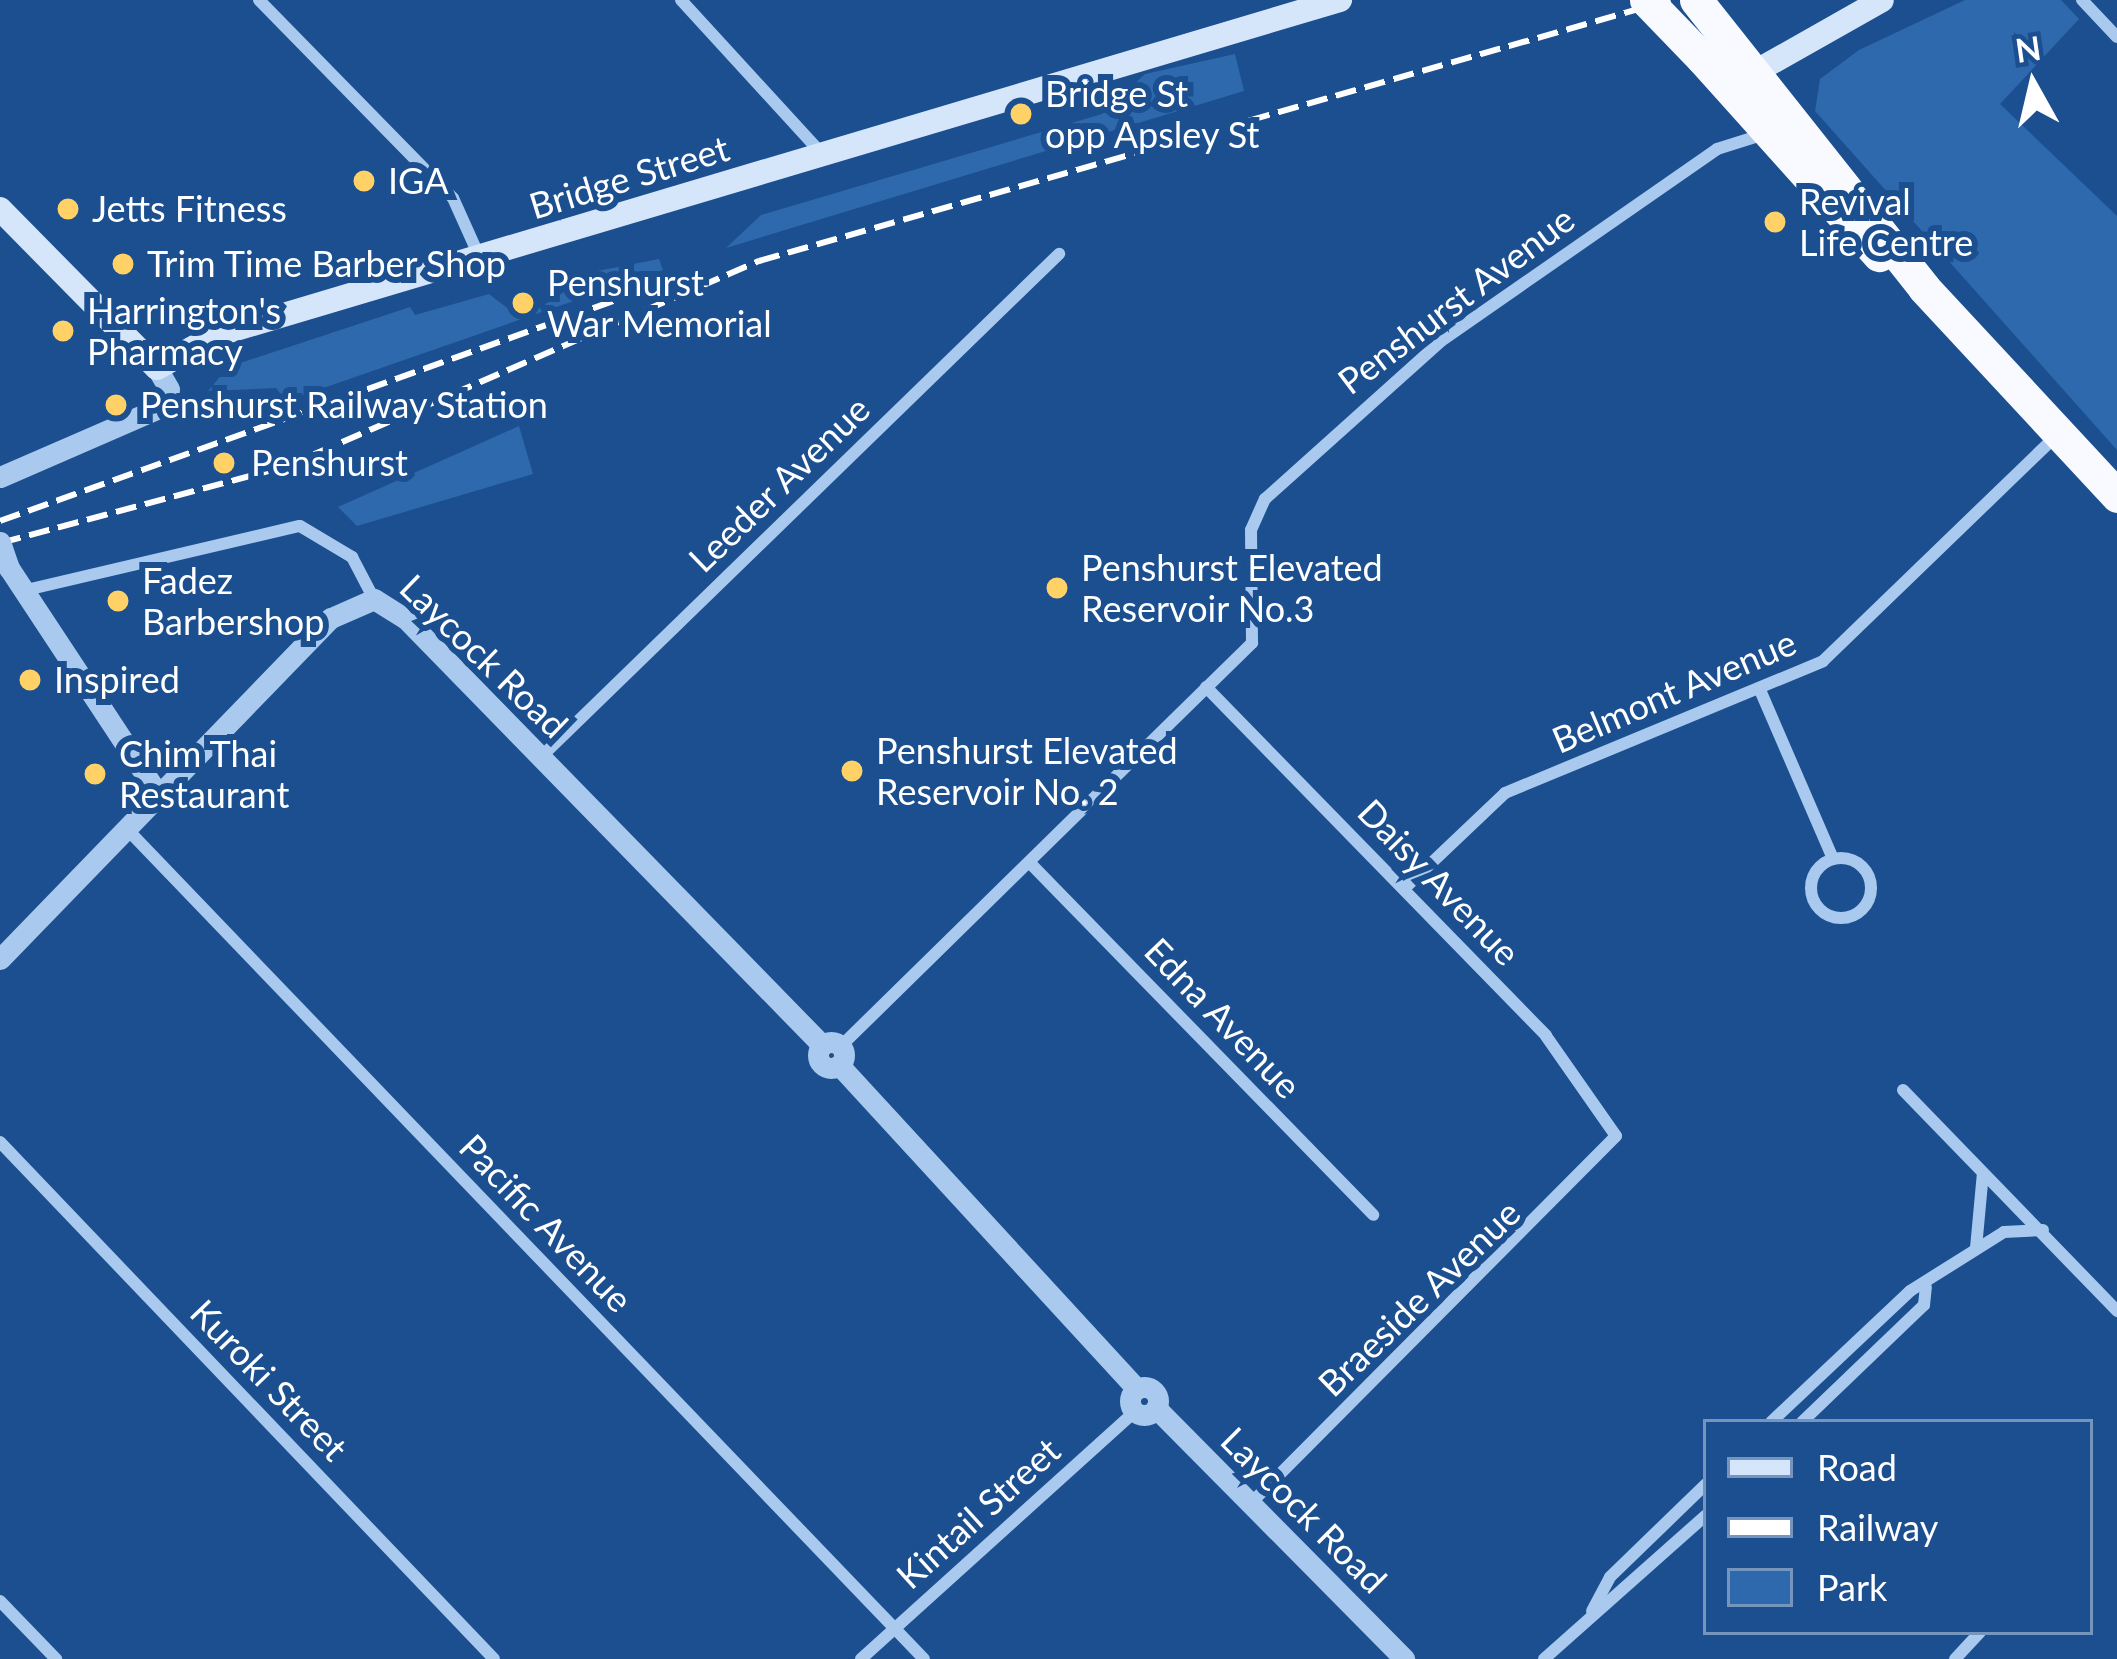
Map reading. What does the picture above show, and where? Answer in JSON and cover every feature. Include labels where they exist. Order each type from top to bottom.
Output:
[{"type":"highway","points":[[1646,0],[1852,231],[1924,288]]},
{"type":"highway","points":[[1696,0],[1757,69],[1924,288],[2117,496]]},
{"type":"main road","name":"Bridge Street","points":[[157,368],[216,335],[1340,0]]},
{"type":"main road","points":[[1727,88],[1882,0]]},
{"type":"main road","points":[[0,209],[157,368]]},
{"type":"street","points":[[259,0],[453,197],[480,260]]},
{"type":"street","points":[[682,0],[823,157]]},
{"type":"street","points":[[2082,0],[2117,37]]},
{"type":"street","name":"Penshurst Avenue","points":[[834,1052],[1256,634],[1251,530],[1265,499],[1406,366],[1703,159],[1766,134]]},
{"type":"street","name":"Leeder Avenue","points":[[542,756],[1059,254]]},
{"type":"street","points":[[0,477],[159,408],[170,394],[157,368]]},
{"type":"street","name":"Belmont Avenue","points":[[1405,888],[1504,793],[1823,661],[2059,433]]},
{"type":"street","name":"Laycock Road","points":[[21,591],[300,526],[352,557],[374,599],[542,756],[834,1052],[1142,1403],[1252,1502],[1404,1659]]},
{"type":"street","points":[[0,542],[21,591],[158,794]]},
{"type":"street","points":[[0,959],[331,618],[374,599]]},
{"type":"street","name":"Daisy Avenue","points":[[1206,687],[1546,1036],[1616,1130]]},
{"type":"street","points":[[1760,690],[1833,859],[1870,879],[1870,898],[1849,917],[1820,910],[1811,891],[1833,859]]},
{"type":"street","name":"Pacific Avenue","points":[[125,827],[924,1659]]},
{"type":"street","name":"Edna Avenue","points":[[1030,862],[1373,1215]]},
{"type":"street","points":[[1903,1090],[2117,1311]]},
{"type":"street","name":"Braeside Avenue","points":[[1252,1502],[1610,1150],[1616,1130]]},
{"type":"street","name":"Kuroki Street","points":[[0,1142],[494,1659]]},
{"type":"street","points":[[1976,1248],[1983,1172]]},
{"type":"street","points":[[1774,1419],[1976,1248],[2043,1230]]},
{"type":"street","points":[[1805,1419],[1924,1305],[1926,1286]]},
{"type":"street","name":"Kintail Street","points":[[861,1659],[1142,1403]]},
{"type":"street","points":[[1592,1612],[1610,1577],[1703,1487]]},
{"type":"street","points":[[1544,1659],[1703,1518]]},
{"type":"street","points":[[0,1601],[56,1659]]},
{"type":"street","points":[[1955,1659],[1977,1635]]},
{"type":"green space","points":[[1965,0],[2061,0],[2079,19],[2000,104],[2117,216],[2117,450],[1815,111],[1820,79],[1859,50]]},
{"type":"green space","points":[[1235,54],[1244,91],[726,248],[761,215],[1102,114],[1145,74]]},
{"type":"green space","points":[[659,259],[663,270],[286,401],[276,388],[208,391],[228,367],[410,307],[415,315],[489,294],[510,310],[538,309],[564,292],[556,279]]},
{"type":"green space","points":[[519,426],[533,474],[357,526],[338,507]]},
{"type":"railway","points":[[0,543],[287,466],[759,261],[1670,0]]},
{"type":"railway","points":[[0,521],[616,300]]},
{"type":"place","name":"Bridge St opp Apsley St","points":[[1021,114]]},
{"type":"place","name":"IGA","points":[[364,181]]},
{"type":"place","name":"Jetts Fitness","points":[[68,209]]},
{"type":"place","name":"Revival Life Centre","points":[[1775,222]]},
{"type":"place","name":"Trim Time Barber Shop","points":[[123,264]]},
{"type":"place","name":"Penshurst War Memorial","points":[[523,303]]},
{"type":"place","name":"Harrington's Pharmacy","points":[[63,331]]},
{"type":"place","name":"Penshurst Railway Station","points":[[116,405]]},
{"type":"place","name":"Penshurst","points":[[224,463]]},
{"type":"place","name":"Penshurst Elevated Reservoir No.3","points":[[1057,588]]},
{"type":"place","name":"Fadez Barbershop","points":[[118,601]]},
{"type":"place","name":"Inspired","points":[[30,680]]},
{"type":"place","name":"Penshurst Elevated Reservoir No. 2","points":[[852,771]]},
{"type":"place","name":"Chim Thai Restaurant","points":[[95,774]]}]
